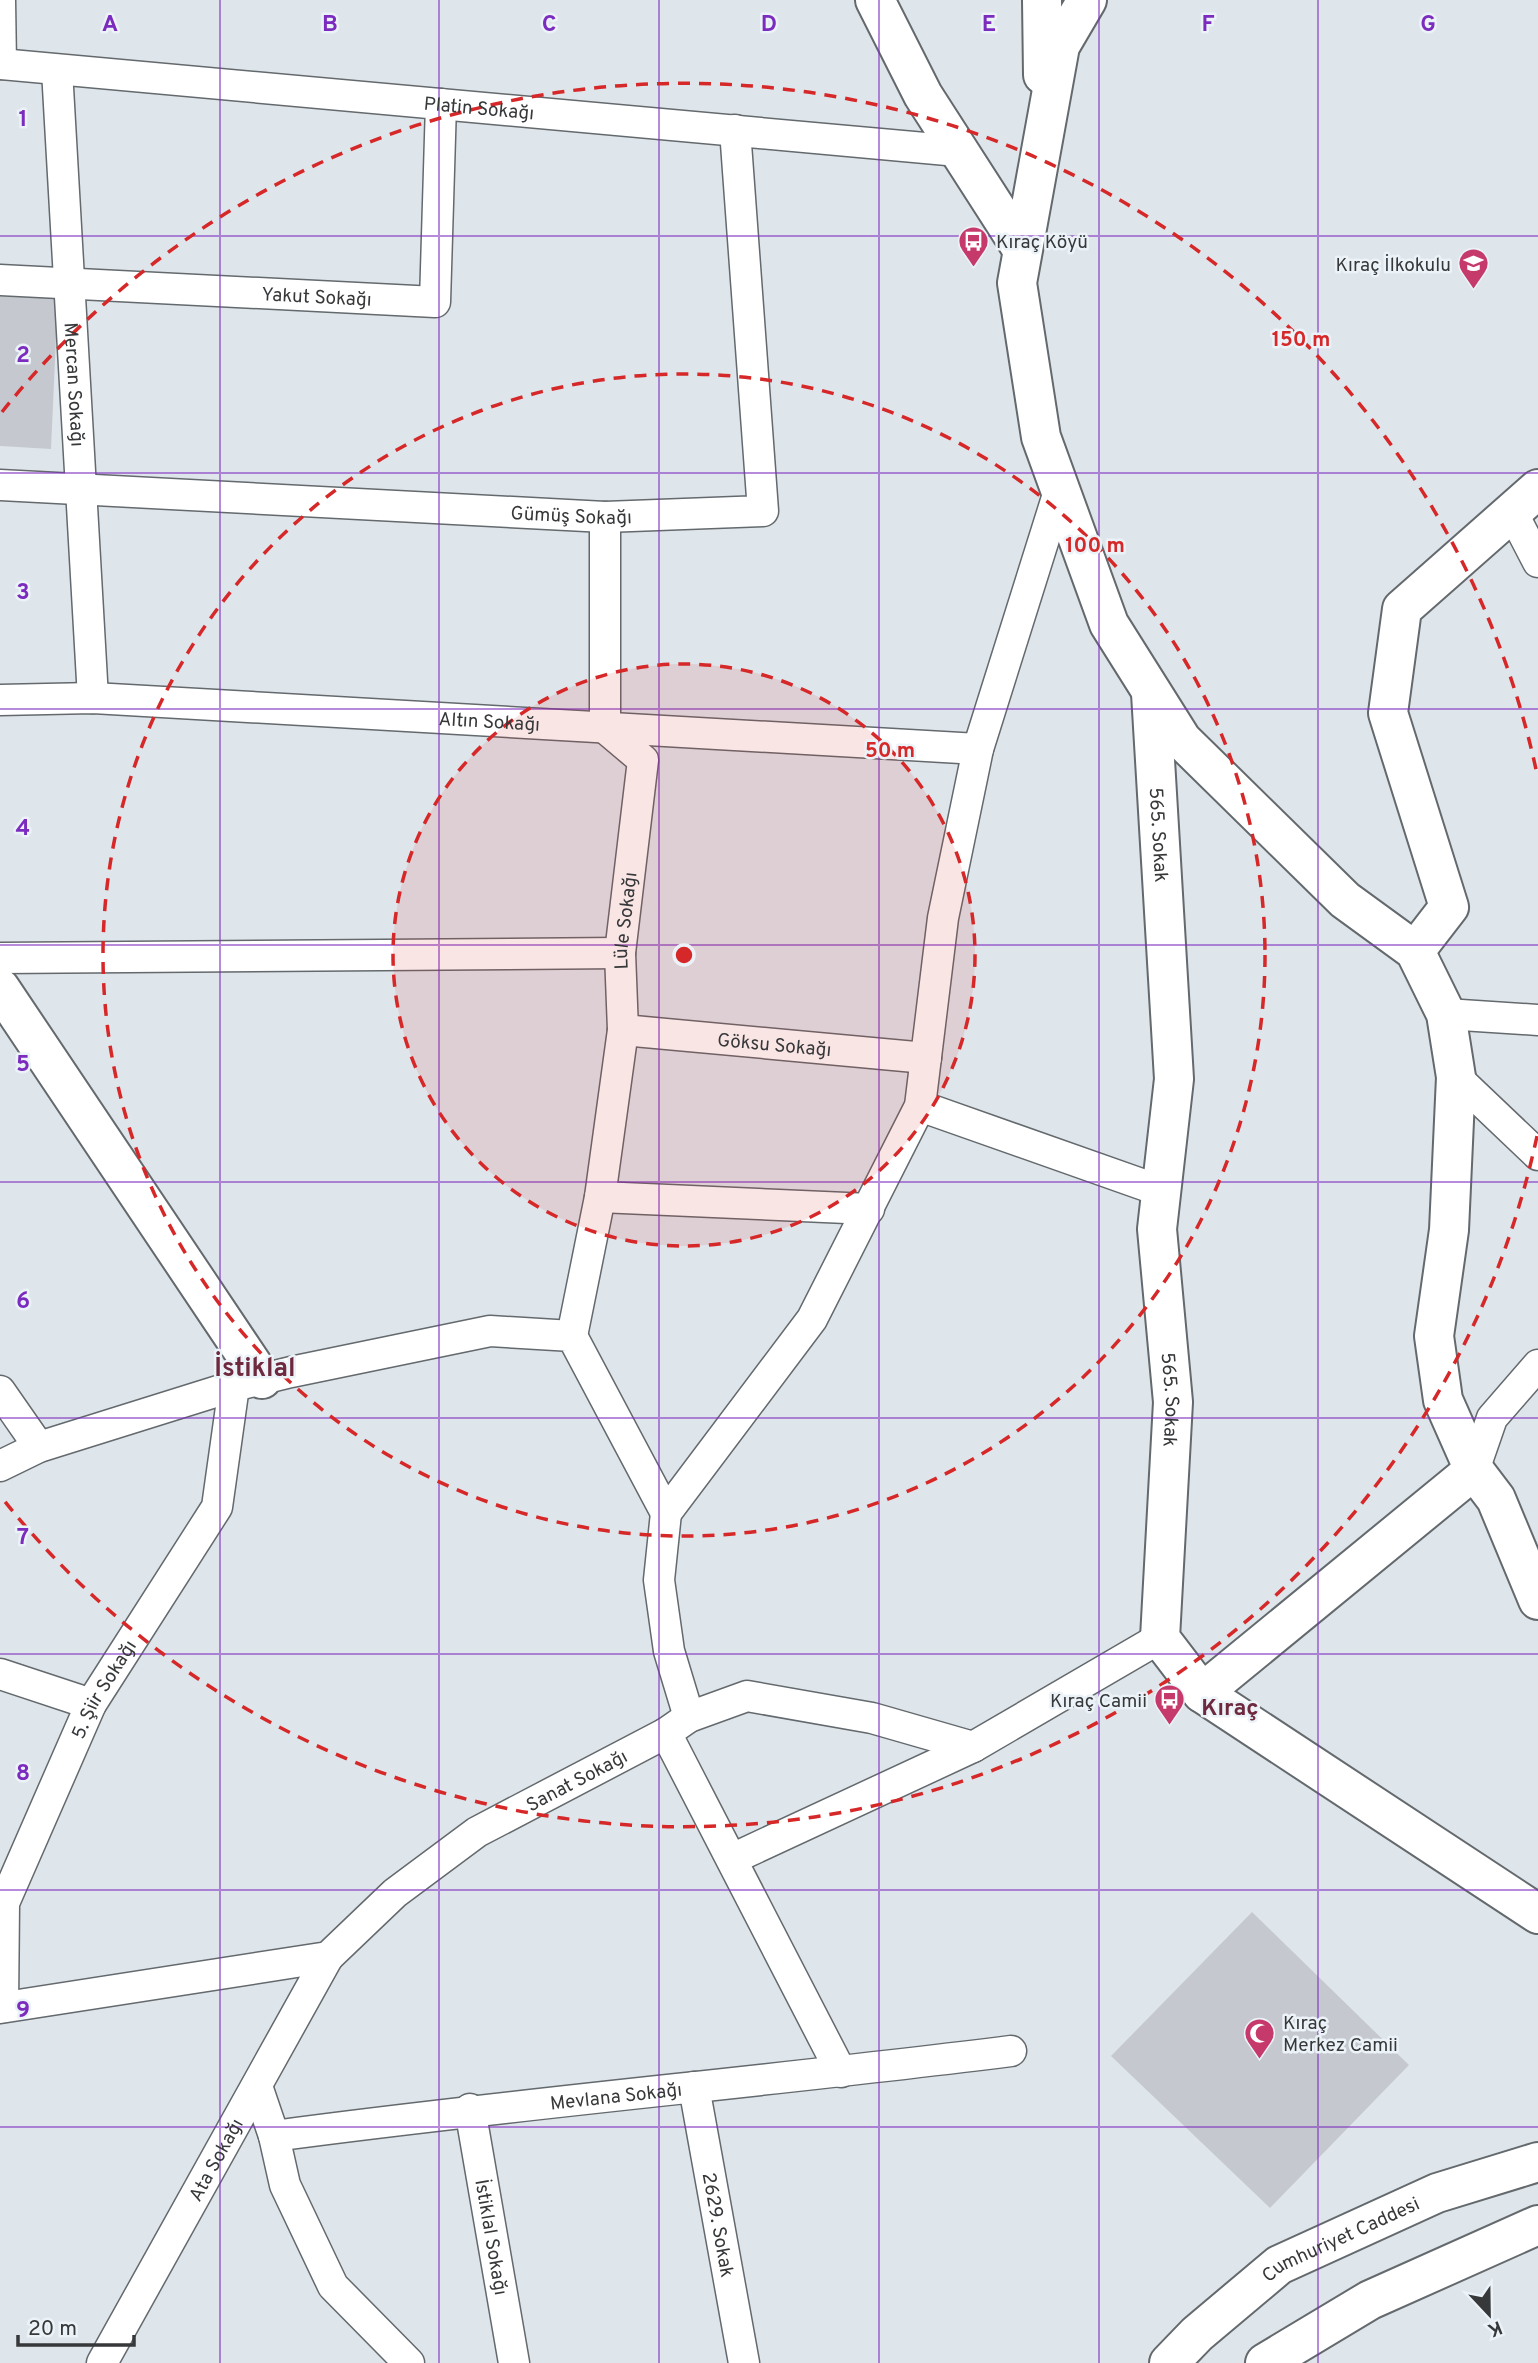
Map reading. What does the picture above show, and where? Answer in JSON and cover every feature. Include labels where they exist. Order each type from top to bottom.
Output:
[{"type":"street","points":[[0,0],[0,64]]},
{"type":"street","points":[[875,0],[923,95],[1022,249]]},
{"type":"street","points":[[1042,0],[1043,141]]},
{"type":"street","points":[[1087,0],[1060,46],[1017,283],[1041,437],[1109,624],[1191,749],[1345,900],[1415,951],[1446,1014],[1456,1077],[1449,1230],[1434,1336],[1443,1400],[1474,1470],[1496,1499],[1538,1600]]},
{"type":"street","name":"Platin Sokağı","points":[[0,64],[958,151]]},
{"type":"street","name":"Mercan Sokağı","points":[[57,70],[93,698]]},
{"type":"street","name":"Yakut Sokağı","points":[[0,280],[435,302],[440,104]]},
{"type":"street","name":"Gümüş Sokağı","points":[[0,485],[605,517],[762,511],[735,130]]},
{"type":"street","points":[[841,2072],[732,1859],[678,1725],[659,1580],[666,1513],[812,1319],[920,1106],[943,918],[978,749],[1060,488]]},
{"type":"street","points":[[1415,951],[1449,907],[1388,713],[1402,609],[1525,501],[1538,562]]},
{"type":"street","points":[[604,728],[605,517]]},
{"type":"street","name":"565. Sokak","points":[[1151,691],[1174,1079],[1157,1229],[1173,1402],[1160,1639]]},
{"type":"street","name":"Altın Sokağı","points":[[0,700],[93,698],[978,749]]},
{"type":"street","name":"Lüle Sokağı","points":[[572,1336],[600,1197],[623,1030],[620,953],[643,761],[604,728]]},
{"type":"street","points":[[0,958],[620,953]]},
{"type":"street","points":[[0,988],[248,1382]]},
{"type":"street","points":[[1446,1014],[1538,1020]]},
{"type":"street","name":"Göksu Sokağı","points":[[623,1030],[926,1058]]},
{"type":"street","points":[[1456,1077],[1538,1155]]},
{"type":"street","points":[[920,1106],[1161,1191]]},
{"type":"street","points":[[600,1197],[869,1209]]},
{"type":"street","points":[[0,1466],[39,1447],[248,1382],[490,1331],[572,1336],[666,1513]]},
{"type":"street","points":[[1202,1693],[1474,1470],[1492,1418],[1538,1365]]},
{"type":"street","name":"5. Şiir Sokağı","points":[[2,2007],[4,1903],[91,1704],[217,1507],[248,1382]]},
{"type":"street","points":[[0,1391],[39,1447]]},
{"type":"street","points":[[732,1859],[973,1747],[1160,1639],[1202,1693],[1538,1914]]},
{"type":"street","points":[[0,1674],[91,1704]]},
{"type":"street","name":"Sanat Sokağı","points":[[328,1957],[395,1893],[477,1832],[678,1725],[747,1696],[872,1718],[973,1747]]},
{"type":"street","points":[[2,2007],[328,1957]]},
{"type":"street","name":"Ata Sokağı","points":[[102,2363],[328,1957]]},
{"type":"street","name":"Mevlana Sokağı","points":[[274,2136],[470,2109],[841,2072],[1011,2051]]},
{"type":"street","points":[[257,2086],[274,2136],[285,2185],[333,2286],[409,2363]]},
{"type":"street","name":"2629. Sokak","points":[[694,2087],[744,2363]]},
{"type":"street","name":"İstiklal Sokağı","points":[[470,2109],[514,2363]]},
{"type":"street","name":"Cumhuriyet Caddesi","points":[[1169,2363],[1197,2334],[1279,2265],[1437,2193],[1538,2162]]},
{"type":"street","points":[[1265,2363],[1370,2300],[1538,2225]]},
{"type":"building","points":[[0,292],[58,294],[51,449],[0,446]]},
{"type":"building","name":"Kıraç Merkez Camii","points":[[1252,1912],[1409,2065],[1270,2208],[1111,2056]]},
{"type":"place","name":"Kıraç Köyü","points":[[973,268]]},
{"type":"place","name":"Kıraç İlkokulu","points":[[1474,291]]},
{"type":"place","name":"Kıraç Camii","points":[[1170,1727]]},
{"type":"place","name":"Kıraç Merkez Camii","points":[[1260,2060]]},
{"type":"district","name":"İstiklal","points":[[255,1367]]},
{"type":"district","name":"Kıraç","points":[[1230,1707]]}]
